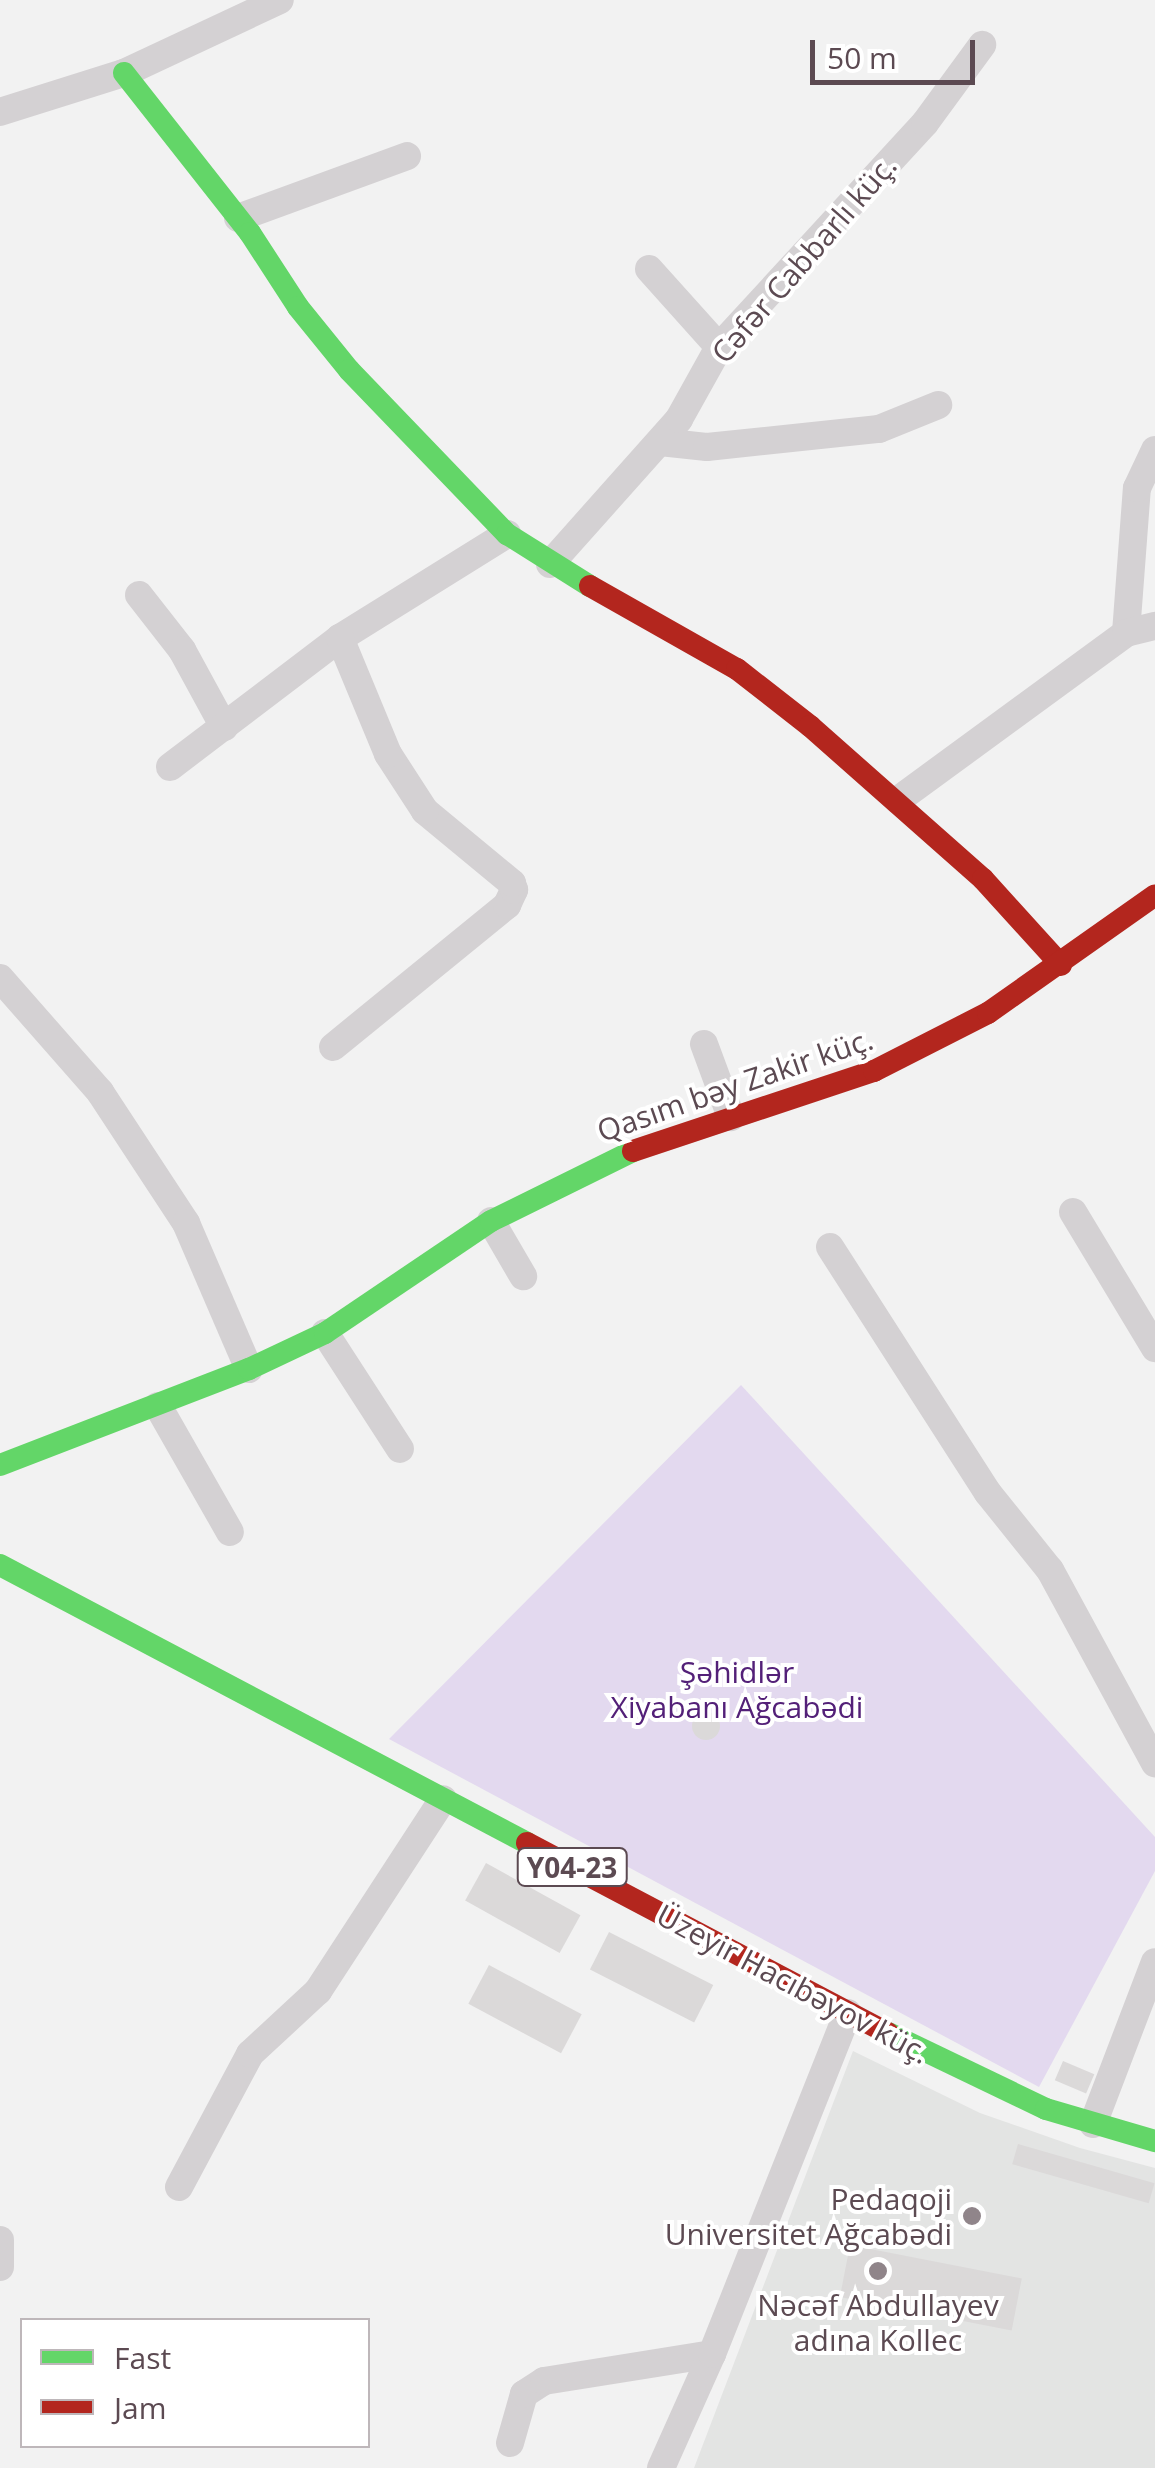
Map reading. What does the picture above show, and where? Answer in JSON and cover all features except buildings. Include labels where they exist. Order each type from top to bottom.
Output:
[{"type":"street","points":[[0,112],[124,73],[280,0]]},
{"type":"street","name":"Cəfər Cabbarlı küç.","points":[[550,564],[679,419],[719,347],[925,124],[982,45]]},
{"type":"street","points":[[124,73],[238,218],[298,306],[349,370],[507,534],[550,564],[737,669],[898,800],[983,878],[1061,964]]},
{"type":"street","points":[[238,218],[407,156]]},
{"type":"street","points":[[649,269],[719,347]]},
{"type":"street","points":[[660,442],[708,446],[879,429],[938,405]]},
{"type":"street","points":[[1126,632],[1137,488],[1155,450]]},
{"type":"street","points":[[170,767],[340,638],[507,534]]},
{"type":"street","points":[[140,595],[182,650],[224,727]]},
{"type":"street","points":[[898,800],[1126,632],[1155,626]]},
{"type":"street","points":[[333,1047],[506,906],[514,890],[512,883],[424,810],[388,754],[340,638]]},
{"type":"street","name":"Qasım bəy Zakir küç.","points":[[0,1465],[250,1369],[325,1333],[490,1221],[593,1167],[731,1116],[874,1071],[988,1013],[1155,894]]},
{"type":"street","points":[[0,978],[100,1092],[186,1223],[250,1369]]},
{"type":"street","points":[[704,1044],[731,1116]]},
{"type":"street","points":[[1074,1212],[1155,1348]]},
{"type":"street","points":[[490,1221],[524,1276]]},
{"type":"street","points":[[830,1247],[988,1493],[1050,1570],[1155,1762]]},
{"type":"street","points":[[325,1333],[400,1450]]},
{"type":"street","points":[[158,1406],[230,1532]]},
{"type":"street","name":"Üzeyir Hacıbəyov küç.","points":[[0,1565],[1008,2095],[1155,2141]]},
{"type":"street","points":[[179,2188],[250,2054],[318,1991],[443,1800]]},
{"type":"street","points":[[1093,2124],[1155,1962]]},
{"type":"street","points":[[661,2468],[712,2354],[848,2013]]},
{"type":"street","points":[[0,2240],[0,2267]]},
{"type":"street","points":[[510,2443],[524,2394],[544,2381],[712,2354]]},
{"type":"shaded area","name":"Pedaqoji Universitet Ağcabədi","points":[[853,2051],[980,2113],[1080,2148],[1155,2168],[1155,2468],[694,2468]]},
{"type":"green space","name":"Şəhidlər Xiyabanı Ağcabədi","points":[[741,1385],[1155,1837],[1155,1871],[1039,2087],[389,1739]]},
{"type":"traffic: fast","points":[[124,73],[250,233],[298,307],[349,370],[507,534],[590,586]]},
{"type":"traffic: fast","points":[[0,1465],[249,1369],[325,1333],[491,1221],[633,1151]]},
{"type":"traffic: fast","points":[[0,1565],[527,1843]]},
{"type":"traffic: fast","points":[[888,2033],[1046,2109],[1155,2141]]},
{"type":"traffic: jam","points":[[590,586],[737,669],[810,726],[983,879],[1061,965]]},
{"type":"traffic: jam","points":[[633,1151],[874,1071],[988,1013],[1155,895]]},
{"type":"traffic: jam","points":[[527,1843],[888,2033]]},
{"type":"place","name":"Pedaqoji Universitet Ağcabədi","points":[[972,2216]]},
{"type":"place","name":"Nəcəf Abdullayev adına Kollec","points":[[878,2271]]}]
